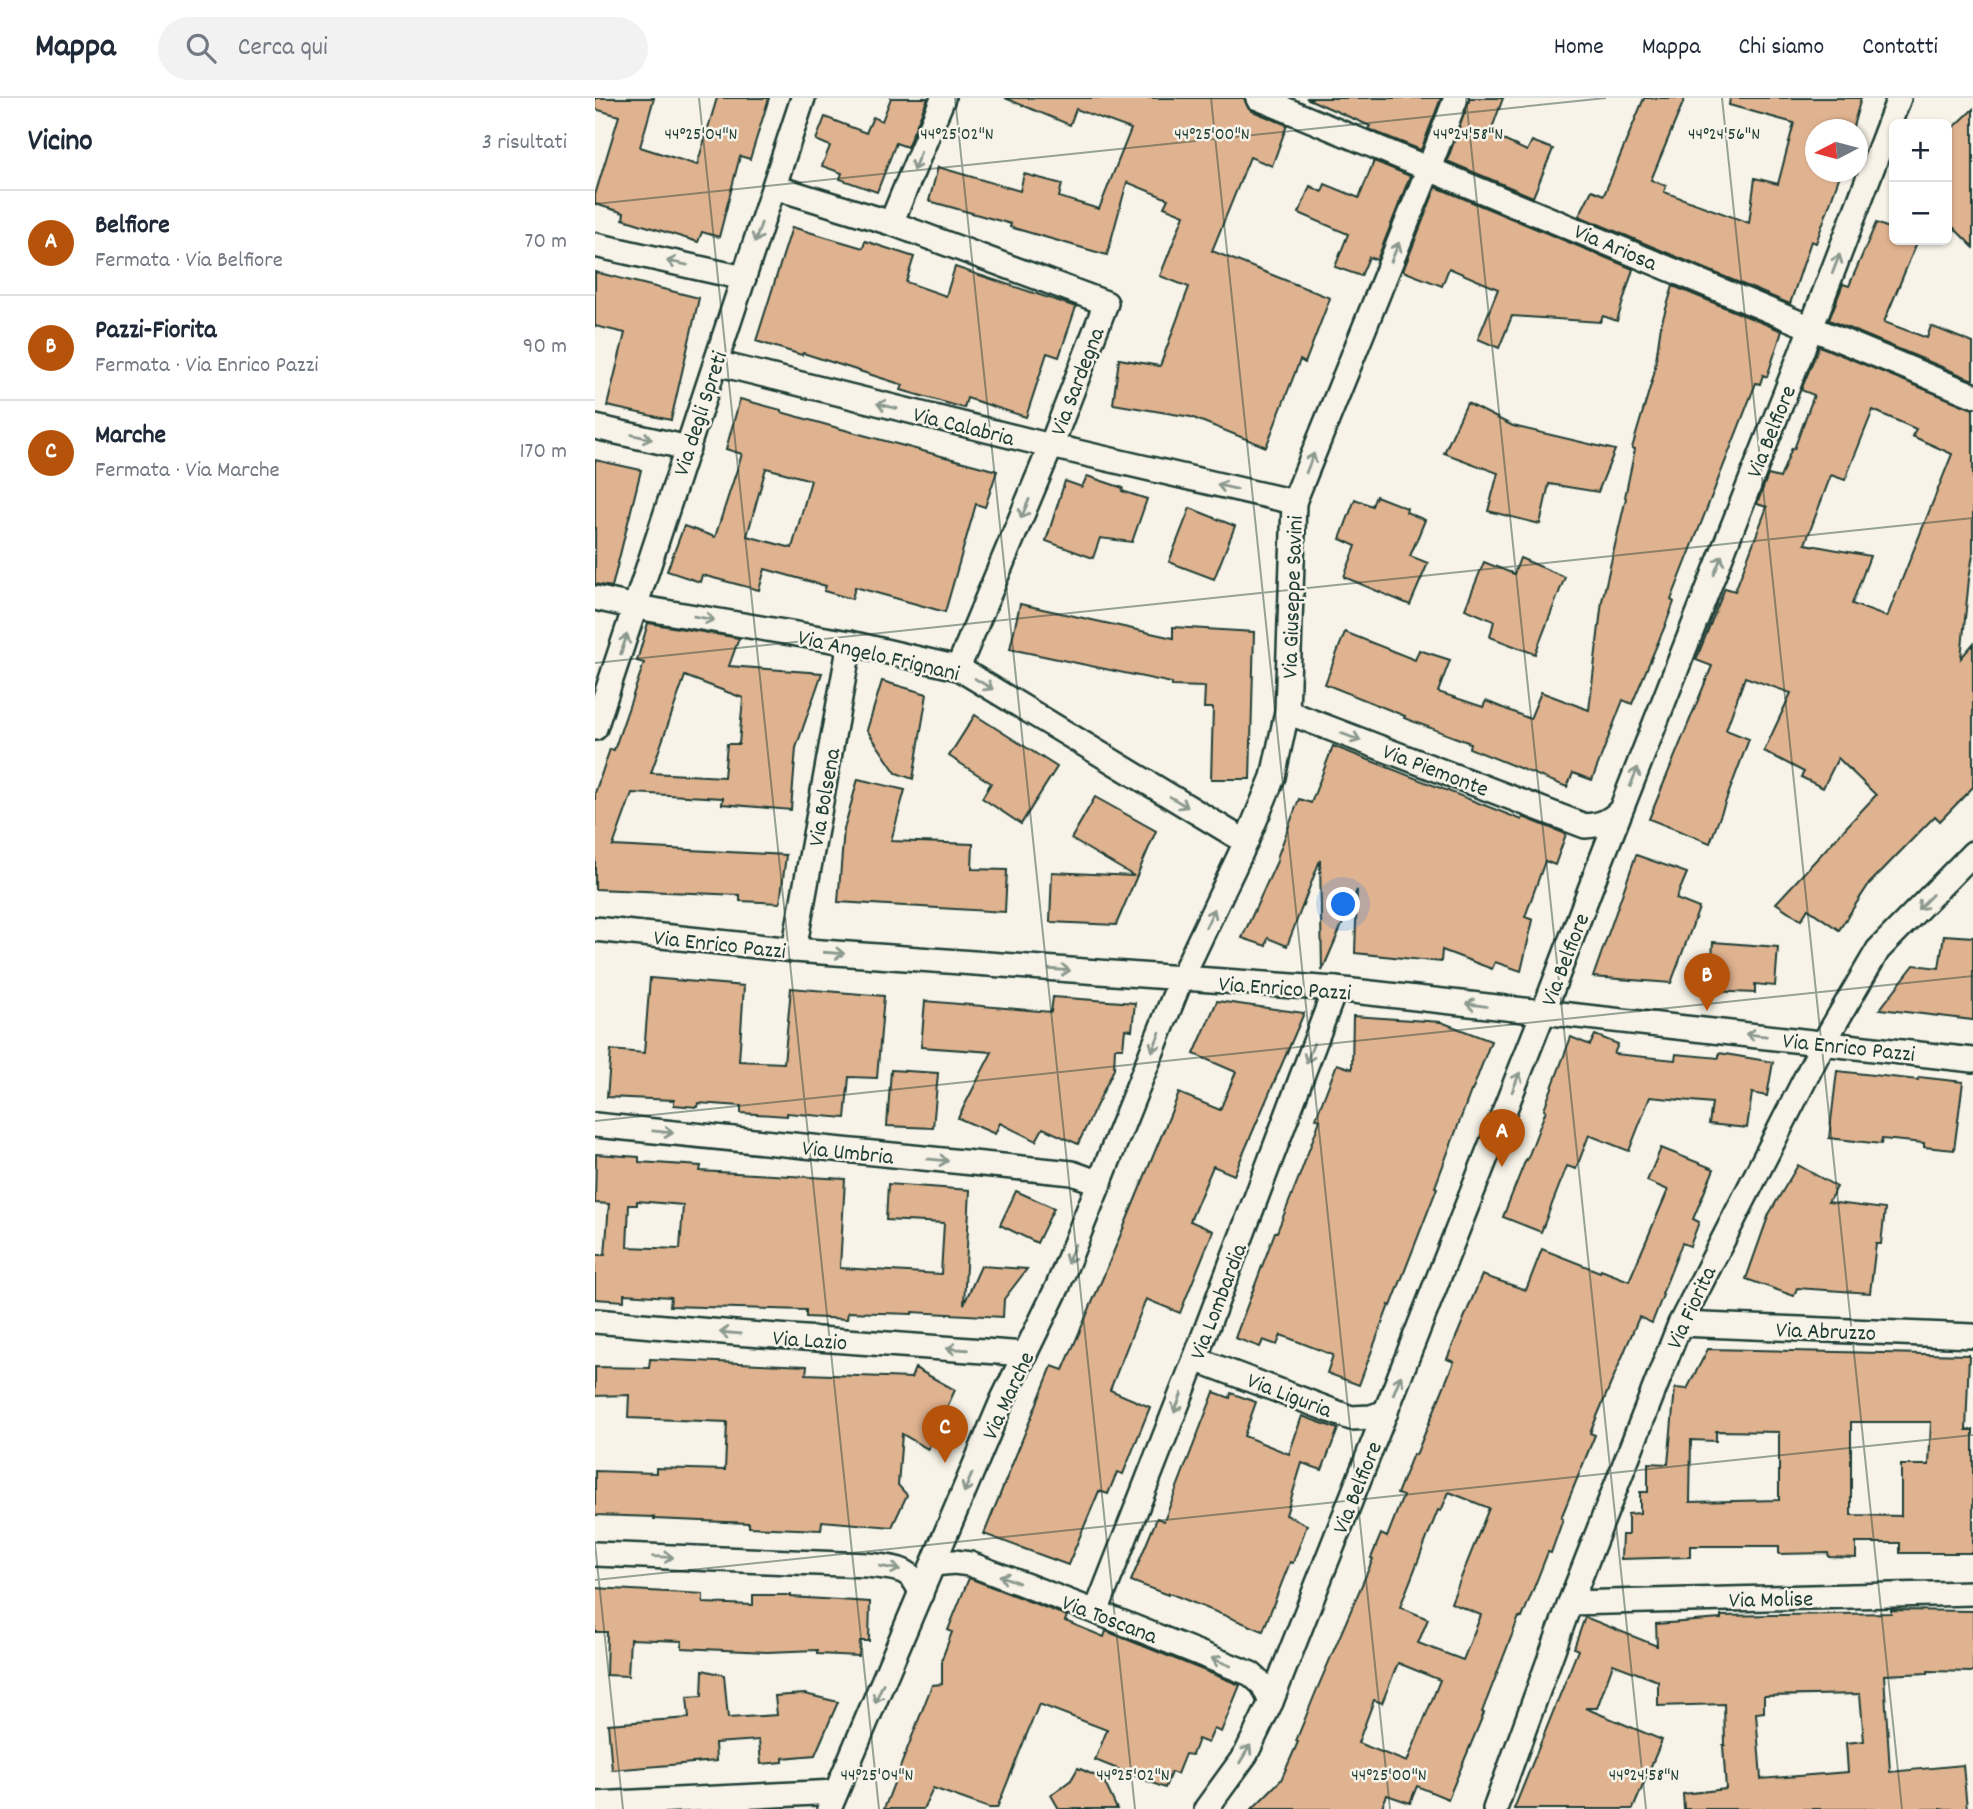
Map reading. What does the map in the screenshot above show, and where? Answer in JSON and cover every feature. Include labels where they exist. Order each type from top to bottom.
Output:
[{"type":"street","name":"Via degli Spreti","points":[[595,728],[803,98]]},
{"type":"street","points":[[891,223],[943,98]]},
{"type":"street","name":"Via Ariosa","points":[[1258,98],[1973,395]]},
{"type":"street","name":"Via Giuseppe Savini","points":[[1181,979],[1246,842],[1273,777],[1287,712],[1294,502],[1455,98]]},
{"type":"street","name":"Via Belfiore","points":[[1206,1809],[1246,1754],[1271,1702],[1899,98]]},
{"type":"street","name":"Via Sardegna","points":[[773,187],[891,223],[1106,303],[1051,446],[958,668]]},
{"type":"street","points":[[595,245],[744,278]]},
{"type":"street","name":"Via Calabria","points":[[716,363],[1051,446],[1294,502]]},
{"type":"street","points":[[595,427],[688,448]]},
{"type":"street","name":"Via Angelo Frignani","points":[[595,598],[850,643],[958,668],[1246,842]]},
{"type":"street","name":"Via Bolsena","points":[[794,950],[850,643]]},
{"type":"street","name":"Via Piemonte","points":[[1287,712],[1585,826]]},
{"type":"street","points":[[1600,863],[1598,849],[1585,826],[1611,820],[1620,811]]},
{"type":"street","name":"Via Fiorita","points":[[1495,1809],[1570,1603],[1680,1324],[1824,1042],[1878,950],[1973,853]]},
{"type":"street","name":"Via Enrico Pazzi","points":[[595,929],[794,950],[1335,989],[1973,1060]]},
{"type":"street","name":"Via Marche","points":[[833,1800],[1002,1401],[1058,1286],[1181,979]]},
{"type":"street","name":"Via Lombardia","points":[[1097,1612],[1335,989]]},
{"type":"street","name":"Via Umbria","points":[[595,1125],[1072,1173],[1100,1183]]},
{"type":"street","name":"Via Lazio","points":[[595,1321],[1025,1354]]},
{"type":"street","name":"Via Abruzzo","points":[[1680,1324],[1973,1336]]},
{"type":"street","name":"Via Liguria","points":[[1195,1359],[1352,1418],[1371,1417],[1386,1412]]},
{"type":"street","points":[[595,1554],[868,1565],[900,1569],[916,1581],[921,1594]]},
{"type":"street","name":"Via Toscana","points":[[933,1564],[970,1564],[1251,1674],[1263,1685],[1271,1702]]},
{"type":"street","name":"Via Molise","points":[[1570,1603],[1973,1593]]},
{"type":"street","points":[[595,1804],[833,1800]]},
{"type":"building","points":[[595,98],[654,98],[640,147],[697,165],[717,98],[769,98],[750,159],[740,156],[719,237],[702,232],[698,242],[623,219],[624,213],[595,204],[595,195],[619,116],[595,109]]},
{"type":"building","points":[[891,98],[928,98],[907,147],[896,143],[877,192],[840,179],[842,173],[822,166],[830,146],[816,140],[825,117],[866,133],[873,117],[882,121]]},
{"type":"building","points":[[1005,98],[1244,98],[1252,111],[1287,125],[1272,166],[1250,157],[1212,251],[1330,298],[1305,363],[1300,360],[1266,447],[1191,417],[1113,404],[1119,359],[1160,366],[1189,287],[1160,276],[1184,215],[1164,207],[1168,199],[1127,182],[1107,255],[929,201],[938,167],[1020,191],[1024,174],[1062,184],[1059,197],[1099,209],[1131,129],[1076,109],[1070,125]]},
{"type":"building","points":[[1306,98],[1441,98],[1421,150],[1368,129],[1370,126]]},
{"type":"building","points":[[1470,98],[1503,98],[1490,134],[1527,151],[1532,141],[1553,149],[1533,197],[1447,161]]},
{"type":"building","points":[[1644,98],[1685,98],[1651,180],[1666,186],[1664,192],[1749,223],[1755,178],[1778,184],[1794,123],[1729,105],[1730,98],[1861,98],[1855,119],[1805,119],[1805,182],[1837,182],[1816,243],[1811,241],[1790,304],[1579,216],[1592,190],[1604,195]]},
{"type":"building","points":[[1973,109],[1973,247],[1952,226],[1952,129]]},
{"type":"building","points":[[1374,161],[1410,176],[1377,260],[1369,257],[1361,276],[1335,267],[1348,234],[1299,213],[1310,186],[1322,192],[1325,184],[1359,198]]},
{"type":"building","points":[[1436,187],[1633,269],[1617,321],[1603,316],[1600,322],[1512,316],[1499,348],[1478,339],[1498,289],[1449,268],[1442,286],[1403,271]]},
{"type":"building","points":[[1876,223],[1889,228],[1889,245],[1916,245],[1884,322],[1927,338],[1931,326],[1973,343],[1973,380],[1829,320],[1843,284],[1849,286]]},
{"type":"building","points":[[792,227],[863,248],[865,241],[914,257],[906,282],[946,296],[955,267],[1076,307],[1059,357],[1047,353],[1026,417],[967,398],[964,408],[901,390],[903,385],[756,341]]},
{"type":"building","points":[[595,272],[699,298],[671,420],[607,406],[625,333],[595,326]]},
{"type":"building","points":[[1673,286],[1782,331],[1767,377],[1763,375],[1760,384],[1756,383],[1671,600],[1674,602],[1665,626],[1632,704],[1623,700],[1592,780],[1573,773],[1567,787],[1469,748],[1470,743],[1325,684],[1345,632],[1415,660],[1419,650],[1450,660],[1438,692],[1483,707],[1486,701],[1530,719],[1541,692],[1589,710],[1602,601],[1626,498],[1635,449],[1632,448],[1654,374],[1661,325]]},
{"type":"building","points":[[1819,346],[1973,409],[1973,554],[1961,658],[1973,644],[1973,787],[1940,821],[1935,816],[1869,884],[1839,930],[1808,909],[1801,920],[1776,903],[1876,795],[1838,758],[1823,788],[1801,777],[1804,772],[1764,751],[1791,693],[1745,677],[1726,730],[1749,739],[1710,843],[1649,819],[1712,666],[1696,660],[1725,588],[1735,591],[1767,507],[1757,504],[1768,475],[1780,478],[1814,395],[1801,390]],"holes":[[[1873,410],[1916,429],[1912,436],[1952,454],[1887,617],[1852,604],[1870,556],[1805,544],[1831,475],[1845,480]]]},
{"type":"building","points":[[740,399],[997,471],[985,507],[976,504],[945,612],[855,587],[852,599],[824,591],[826,586],[765,569],[759,590],[702,575],[700,582],[667,571],[684,526],[715,537],[742,454],[726,449]],"holes":[[[766,468],[811,480],[792,548],[747,536]]]},
{"type":"building","points":[[1467,403],[1513,426],[1615,450],[1598,492],[1549,484],[1540,524],[1488,511],[1498,473],[1444,453]]},
{"type":"building","points":[[595,460],[641,470],[612,587],[595,584]]},
{"type":"building","points":[[1087,476],[1147,499],[1132,542],[1100,538],[1093,558],[1046,541],[1065,481],[1082,487]]},
{"type":"building","points":[[1376,496],[1407,508],[1406,512],[1425,520],[1410,556],[1428,563],[1410,605],[1344,577],[1356,546],[1340,539],[1355,499],[1372,506]]},
{"type":"building","points":[[1190,508],[1235,526],[1214,579],[1169,562]]},
{"type":"building","points":[[1520,558],[1565,577],[1535,654],[1490,637],[1494,621],[1465,609],[1484,562],[1514,574]]},
{"type":"building","points":[[1020,604],[1173,638],[1173,627],[1254,632],[1250,779],[1211,779],[1213,708],[1204,708],[1205,687],[1172,686],[1172,683],[1010,649]]},
{"type":"building","points":[[648,623],[739,638],[729,666],[822,673],[796,748],[791,810],[722,804],[723,798],[632,793],[613,846],[786,855],[780,903],[740,901],[740,895],[595,889],[595,793],[610,749],[614,750],[644,663],[637,661]],"holes":[[[685,676],[743,698],[739,744],[727,744],[724,777],[651,773]]]},
{"type":"building","points":[[882,681],[927,694],[913,779],[896,773],[867,730]]},
{"type":"building","points":[[975,715],[1057,767],[1021,824],[982,798],[991,783],[949,756]]},
{"type":"building","points":[[1333,746],[1522,820],[1523,817],[1566,834],[1555,865],[1545,861],[1525,917],[1533,920],[1521,971],[1495,962],[1492,969],[1442,950],[1441,962],[1355,953],[1357,890],[1322,971],[1320,860],[1287,946],[1268,938],[1266,946],[1242,938],[1278,859],[1299,799],[1311,803]]},
{"type":"building","points":[[858,779],[905,790],[891,841],[973,844],[972,869],[1007,870],[1005,912],[838,902],[844,829]]},
{"type":"building","points":[[1095,797],[1156,831],[1116,925],[1050,922],[1052,872],[1134,876],[1071,839]]},
{"type":"building","points":[[1636,855],[1687,873],[1676,899],[1699,908],[1671,983],[1593,977]]},
{"type":"building","points":[[1944,935],[1973,937],[1973,1020],[1880,1009],[1914,965],[1939,968]]},
{"type":"building","points":[[1713,942],[1778,947],[1775,986],[1755,984],[1755,993],[1710,991]]},
{"type":"building","points":[[650,978],[744,986],[739,1061],[784,1063],[791,988],[884,996],[877,1078],[849,1077],[845,1118],[787,1113],[787,1116],[741,1113],[741,1106],[698,1103],[697,1107],[674,1105],[674,1100],[607,1097],[611,1050],[644,1053]]},
{"type":"building","points":[[1053,997],[1135,1003],[1132,1030],[1125,1029],[1123,1048],[1115,1048],[1114,1069],[1078,1144],[1043,1128],[1036,1141],[1000,1123],[995,1134],[958,1118],[992,1052],[921,1047],[925,1001],[1051,1012]]},
{"type":"building","points":[[1217,1001],[1304,1013],[1234,1175],[1213,1166],[1190,1221],[1213,1231],[1180,1313],[1146,1299],[1110,1390],[1150,1407],[1123,1474],[1117,1472],[1108,1494],[1099,1491],[1068,1565],[984,1534],[1052,1366],[1063,1370],[1179,1093],[1220,1110],[1236,1072],[1194,1054]]},
{"type":"building","points":[[1353,1016],[1441,1022],[1491,1041],[1435,1187],[1437,1188],[1359,1385],[1327,1373],[1333,1355],[1281,1335],[1277,1345],[1263,1340],[1260,1347],[1235,1338],[1299,1177],[1320,1120],[1316,1118],[1337,1064],[1352,1069]]},
{"type":"building","points":[[1595,1035],[1618,1044],[1614,1054],[1675,1060],[1676,1054],[1719,1058],[1719,1053],[1773,1062],[1767,1096],[1752,1093],[1747,1128],[1709,1124],[1712,1103],[1650,1097],[1629,1151],[1589,1135],[1576,1169],[1567,1166],[1541,1232],[1503,1217],[1546,1110],[1544,1109],[1571,1037],[1590,1045]]},
{"type":"building","points":[[891,1070],[938,1073],[933,1128],[887,1126]]},
{"type":"building","points":[[1837,1071],[1963,1082],[1954,1150],[1924,1147],[1924,1143],[1882,1139],[1881,1144],[1829,1138]]},
{"type":"building","points":[[1661,1148],[1714,1169],[1693,1219],[1699,1222],[1690,1246],[1682,1243],[1652,1323],[1639,1317],[1590,1433],[1595,1435],[1561,1518],[1563,1519],[1551,1553],[1548,1552],[1522,1618],[1519,1617],[1482,1712],[1484,1713],[1448,1799],[1417,1786],[1410,1803],[1387,1795],[1381,1809],[1252,1809],[1281,1780],[1381,1534],[1387,1537],[1403,1496],[1397,1494],[1454,1362],[1447,1359],[1482,1275],[1526,1290],[1542,1249],[1629,1281],[1668,1190],[1647,1181]],"holes":[[[1449,1492],[1489,1508],[1451,1603],[1481,1615],[1463,1660],[1418,1643],[1428,1619],[1400,1607],[1438,1510],[1441,1511]],[[1398,1663],[1440,1680],[1407,1762],[1358,1743],[1374,1700],[1382,1703]]]},
{"type":"building","points":[[596,1154],[639,1157],[639,1162],[701,1166],[700,1171],[845,1179],[840,1268],[941,1274],[944,1223],[886,1220],[888,1184],[970,1190],[964,1304],[981,1266],[1027,1269],[1004,1299],[1003,1317],[848,1312],[847,1319],[806,1317],[806,1310],[670,1306],[671,1297],[624,1294],[624,1301],[595,1299],[595,1255],[605,1255],[609,1204],[595,1203]],"holes":[[[637,1201],[683,1205],[680,1249],[627,1247],[629,1205],[637,1205]]]},
{"type":"building","points":[[1798,1165],[1837,1187],[1828,1202],[1885,1209],[1881,1244],[1876,1244],[1870,1293],[1797,1288],[1794,1296],[1746,1279],[1769,1214]]},
{"type":"building","points":[[1016,1191],[1054,1208],[1037,1243],[1000,1225]]},
{"type":"building","points":[[1708,1349],[1969,1355],[1966,1430],[1973,1430],[1973,1553],[1900,1553],[1900,1543],[1856,1543],[1856,1558],[1829,1557],[1828,1553],[1779,1554],[1779,1546],[1690,1546],[1690,1557],[1621,1559],[1622,1535],[1628,1535],[1628,1514],[1640,1513],[1640,1492],[1648,1492],[1648,1463],[1668,1464],[1675,1388],[1687,1389]],"holes":[[[1851,1422],[1931,1422],[1929,1465],[1901,1465],[1901,1516],[1851,1515]],[[1716,1431],[1779,1432],[1779,1500],[1690,1502],[1691,1440],[1716,1441]]]},
{"type":"building","points":[[650,1359],[807,1366],[806,1374],[911,1378],[915,1368],[955,1390],[928,1449],[902,1434],[898,1485],[907,1495],[892,1527],[822,1521],[821,1530],[749,1527],[749,1523],[595,1515],[595,1471],[656,1473],[656,1468],[725,1470],[727,1422],[628,1418],[629,1395],[595,1396],[595,1367],[649,1368]]},
{"type":"building","points":[[1214,1392],[1230,1398],[1231,1393],[1256,1402],[1244,1436],[1289,1454],[1302,1416],[1338,1429],[1322,1470],[1302,1463],[1286,1515],[1307,1525],[1263,1631],[1169,1593],[1168,1595],[1131,1581],[1157,1518],[1164,1521]]},
{"type":"building","points":[[969,1578],[1067,1616],[1065,1621],[1104,1637],[1106,1631],[1240,1685],[1221,1732],[1214,1729],[1208,1743],[1198,1739],[1192,1755],[1185,1754],[1177,1774],[1171,1772],[1165,1788],[1095,1760],[1107,1730],[1039,1704],[997,1808],[989,1808],[933,1788],[923,1809],[884,1809],[932,1685],[942,1684],[942,1659],[952,1632],[948,1630]]},
{"type":"building","points":[[595,1588],[703,1594],[703,1603],[753,1605],[753,1595],[791,1595],[870,1602],[869,1641],[860,1641],[859,1656],[817,1654],[817,1650],[767,1652],[682,1648],[682,1641],[630,1639],[628,1676],[606,1675],[607,1632],[595,1632]]},
{"type":"building","points":[[1891,1610],[1973,1611],[1973,1672],[1928,1671],[1884,1675],[1890,1772],[1963,1765],[1967,1809],[1684,1809],[1683,1794],[1726,1789],[1724,1704],[1658,1706],[1658,1681],[1613,1664],[1597,1708],[1585,1708],[1662,1740],[1633,1809],[1514,1809],[1578,1650],[1574,1648],[1585,1617],[1657,1646],[1656,1624],[1721,1619],[1721,1616],[1891,1613]],"holes":[[[1860,1694],[1864,1741],[1846,1743],[1848,1772],[1761,1779],[1756,1713],[1764,1712],[1764,1696]]]},
{"type":"building","points":[[703,1670],[724,1675],[728,1718],[777,1715],[775,1696],[805,1694],[838,1702],[815,1755],[783,1758],[783,1762],[761,1764],[759,1740],[715,1743],[716,1761],[612,1770],[608,1724],[689,1718],[687,1697],[702,1696]]},
{"type":"building","points":[[1078,1768],[1103,1779],[1117,1809],[1059,1809],[1051,1795],[1071,1780]]},
{"type":"place","name":"Pazzi-Fiorita","points":[[1707,1011]]},
{"type":"place","name":"Belfiore","points":[[1502,1167]]},
{"type":"place","name":"Marche","points":[[945,1463]]}]
